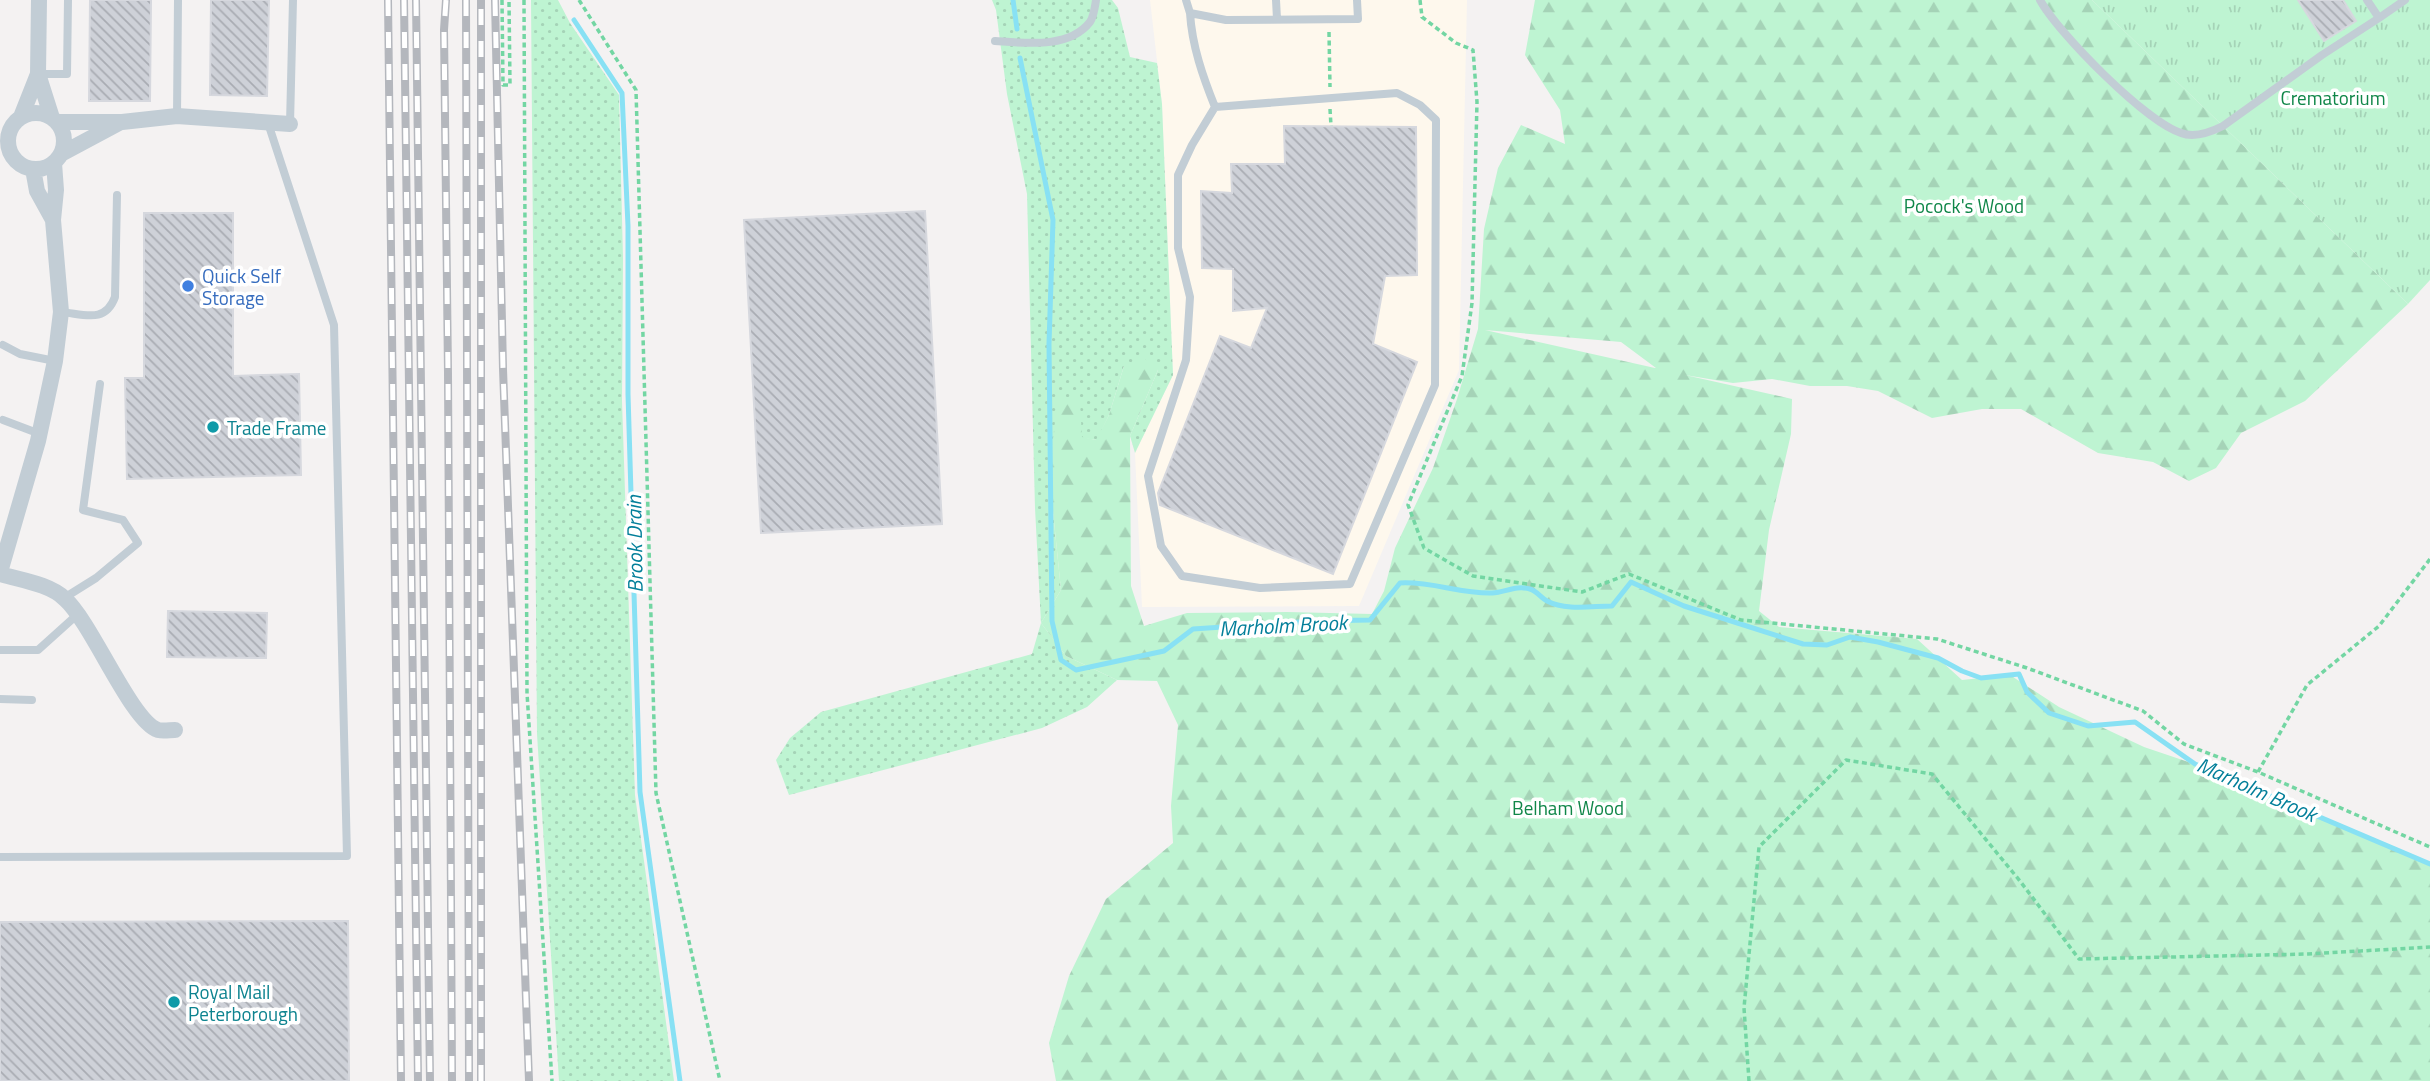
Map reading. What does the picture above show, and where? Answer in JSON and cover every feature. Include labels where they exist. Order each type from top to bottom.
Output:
[{"type":"street","points":[[39,0],[38,74],[54,120],[64,136],[57,159],[53,220],[61,312],[55,361],[40,434],[0,573],[53,591],[64,598],[78,614],[141,717],[158,730],[175,730]]},
{"type":"street","points":[[38,74],[11,124],[8,142],[14,158],[26,167],[53,220]]},
{"type":"street","points":[[11,124],[36,113],[54,120],[122,122],[177,116],[290,124]]},
{"type":"street","points":[[0,160],[40,169],[122,122]]},
{"type":"lane","points":[[38,74],[67,74],[68,0]]},
{"type":"lane","points":[[177,116],[178,0]]},
{"type":"lane","points":[[290,124],[293,0]]},
{"type":"lane","points":[[995,41],[1041,43],[1073,36],[1092,20],[1096,0]]},
{"type":"lane","points":[[1186,0],[1200,65],[1215,107]]},
{"type":"lane","points":[[1276,0],[1277,19]]},
{"type":"lane","points":[[1189,13],[1226,20],[1358,19],[1357,0]]},
{"type":"lane","points":[[2040,0],[2053,22],[2137,105],[2162,124],[2183,134],[2207,133],[2223,126],[2405,0]]},
{"type":"lane","points":[[2367,0],[2379,19]]},
{"type":"lane","points":[[1397,93],[1420,105],[1436,120],[1435,385],[1350,584],[1260,587],[1182,576],[1161,546],[1148,476],[1185,360],[1190,298],[1178,248],[1178,175],[1215,107],[1397,93]]},
{"type":"lane","points":[[0,857],[347,856],[334,325],[268,123]]},
{"type":"lane","points":[[61,312],[100,316],[111,309],[115,297],[117,195]]},
{"type":"lane","points":[[3,345],[20,354],[55,361]]},
{"type":"lane","points":[[64,598],[96,578],[138,544],[122,520],[83,510],[100,384]]},
{"type":"lane","points":[[4,420],[40,434]]},
{"type":"lane","points":[[0,649],[38,650],[78,614]]},
{"type":"lane","points":[[0,699],[33,700]]},
{"type":"path","points":[[502,0],[503,85],[510,85],[509,0]]},
{"type":"path","points":[[524,0],[527,693],[552,1081]]},
{"type":"path","points":[[579,0],[636,90],[656,793],[720,1081]]},
{"type":"path","points":[[1420,0],[1422,17],[1456,43],[1473,50],[1477,102],[1472,303],[1462,376],[1408,505],[1424,548],[1473,576],[1582,592],[1629,575],[1741,620],[1937,639],[2027,668],[2143,711],[2184,744],[2258,772],[2430,847]]},
{"type":"path","points":[[1330,19],[1331,126]]},
{"type":"path","points":[[2258,772],[2307,685],[2379,626],[2430,559]]},
{"type":"path","points":[[1749,1081],[1744,1008],[1759,847],[1846,760],[1932,774],[2020,881],[2079,959],[2308,954],[2430,947]]},
{"type":"shaded area","points":[[1150,0],[1467,0],[1459,370],[1359,606],[1142,607],[1135,453],[1173,375],[1162,104]]},
{"type":"green space","points":[[531,0],[558,0],[570,23],[619,95],[623,258],[622,401],[635,795],[674,1081],[559,1081],[537,734]]},
{"type":"green space","points":[[992,0],[1112,0],[1118,8],[1130,57],[1157,63],[1162,104],[1173,375],[1135,453],[1130,436],[1158,370],[1124,366],[1109,415],[1097,440],[1082,438],[1049,472],[1061,590],[1041,623],[1035,508],[1027,194],[1007,94],[996,10]]},
{"type":"green space","name":"Belham Wood","points":[[1535,0],[2092,0],[2408,304],[2305,401],[2241,433],[2216,468],[2189,481],[2153,462],[2098,453],[2021,409],[1982,409],[1932,418],[1878,391],[1847,386],[1810,386],[1772,379],[1733,383],[1685,375],[1792,399],[1791,434],[1769,530],[1759,611],[1779,627],[1917,639],[1962,680],[2010,675],[2059,707],[2144,747],[2218,772],[2430,862],[2430,1081],[1056,1081],[1049,1043],[1069,976],[1106,899],[1173,843],[1171,806],[1178,725],[1157,681],[1117,680],[1066,656],[1041,623],[1061,590],[1049,472],[1058,397],[1080,402],[1082,437],[1096,440],[1109,415],[1124,366],[1143,357],[1158,370],[1130,436],[1131,586],[1144,626],[1187,613],[1372,614],[1384,591],[1395,548],[1433,468],[1478,329],[1484,229],[1498,168],[1521,125],[1565,144],[1560,110],[1525,55]],"holes":[[[1485,330],[1621,342],[1656,368]]]},
{"type":"green space","name":"Crematorium","points":[[2092,0],[2430,0],[2430,280],[2408,304]]},
{"type":"green space","points":[[1041,623],[1066,656],[1117,680],[1087,707],[1042,728],[789,795],[776,760],[790,738],[821,712],[1032,654]]},
{"type":"building","points":[[90,0],[151,0],[150,101],[89,101]]},
{"type":"building","points":[[211,0],[269,0],[267,96],[210,95]]},
{"type":"building","name":"Crematorium","points":[[2298,0],[2343,0],[2356,21],[2324,41]]},
{"type":"building","points":[[1284,126],[1416,127],[1417,275],[1385,276],[1373,344],[1417,362],[1333,574],[1160,505],[1158,493],[1220,336],[1251,348],[1267,308],[1233,311],[1233,269],[1202,268],[1201,191],[1232,193],[1231,164],[1285,164]]},
{"type":"building","points":[[925,211],[942,524],[761,533],[744,220]]},
{"type":"building","points":[[144,213],[233,213],[233,376],[299,374],[301,475],[127,479],[125,378],[144,378]]},
{"type":"building","points":[[168,611],[267,613],[266,658],[167,657]]},
{"type":"building","name":"Royal Mail Peterborough","points":[[348,921],[349,1081],[0,1081],[0,922]]},
{"type":"waterway","name":"Marholm Brook","points":[[1013,0],[1017,29]]},
{"type":"waterway","name":"Brook Drain","points":[[574,20],[622,93],[628,226],[628,394],[640,792],[680,1081]]},
{"type":"waterway","name":"Marholm Brook","points":[[1020,58],[1053,220],[1049,344],[1052,621],[1061,660],[1076,670],[1164,651],[1193,629],[1370,620],[1400,583],[1480,593],[1525,588],[1554,604],[1579,607],[1612,606],[1631,582],[1684,606],[1803,644],[1827,645],[1850,637],[1938,658],[1981,678],[2019,674],[2027,692],[2049,713],[2088,726],[2135,722],[2195,764],[2430,864]]},
{"type":"railway","points":[[388,0],[401,1081]]},
{"type":"railway","points":[[404,0],[418,1081]]},
{"type":"railway","points":[[416,0],[430,1081]]},
{"type":"railway","points":[[446,0],[444,30],[452,1081]]},
{"type":"railway","points":[[466,0],[469,1081]]},
{"type":"railway","points":[[481,0],[481,1081]]},
{"type":"railway","points":[[495,0],[503,369],[529,1081]]},
{"type":"place","name":"Quick Self Storage","points":[[188,286]]},
{"type":"place","name":"Trade Frame","points":[[213,427]]},
{"type":"place","name":"Royal Mail Peterborough","points":[[174,1002]]},
{"type":"park label","name":"Pocock's Wood","points":[[1964,205]]}]
